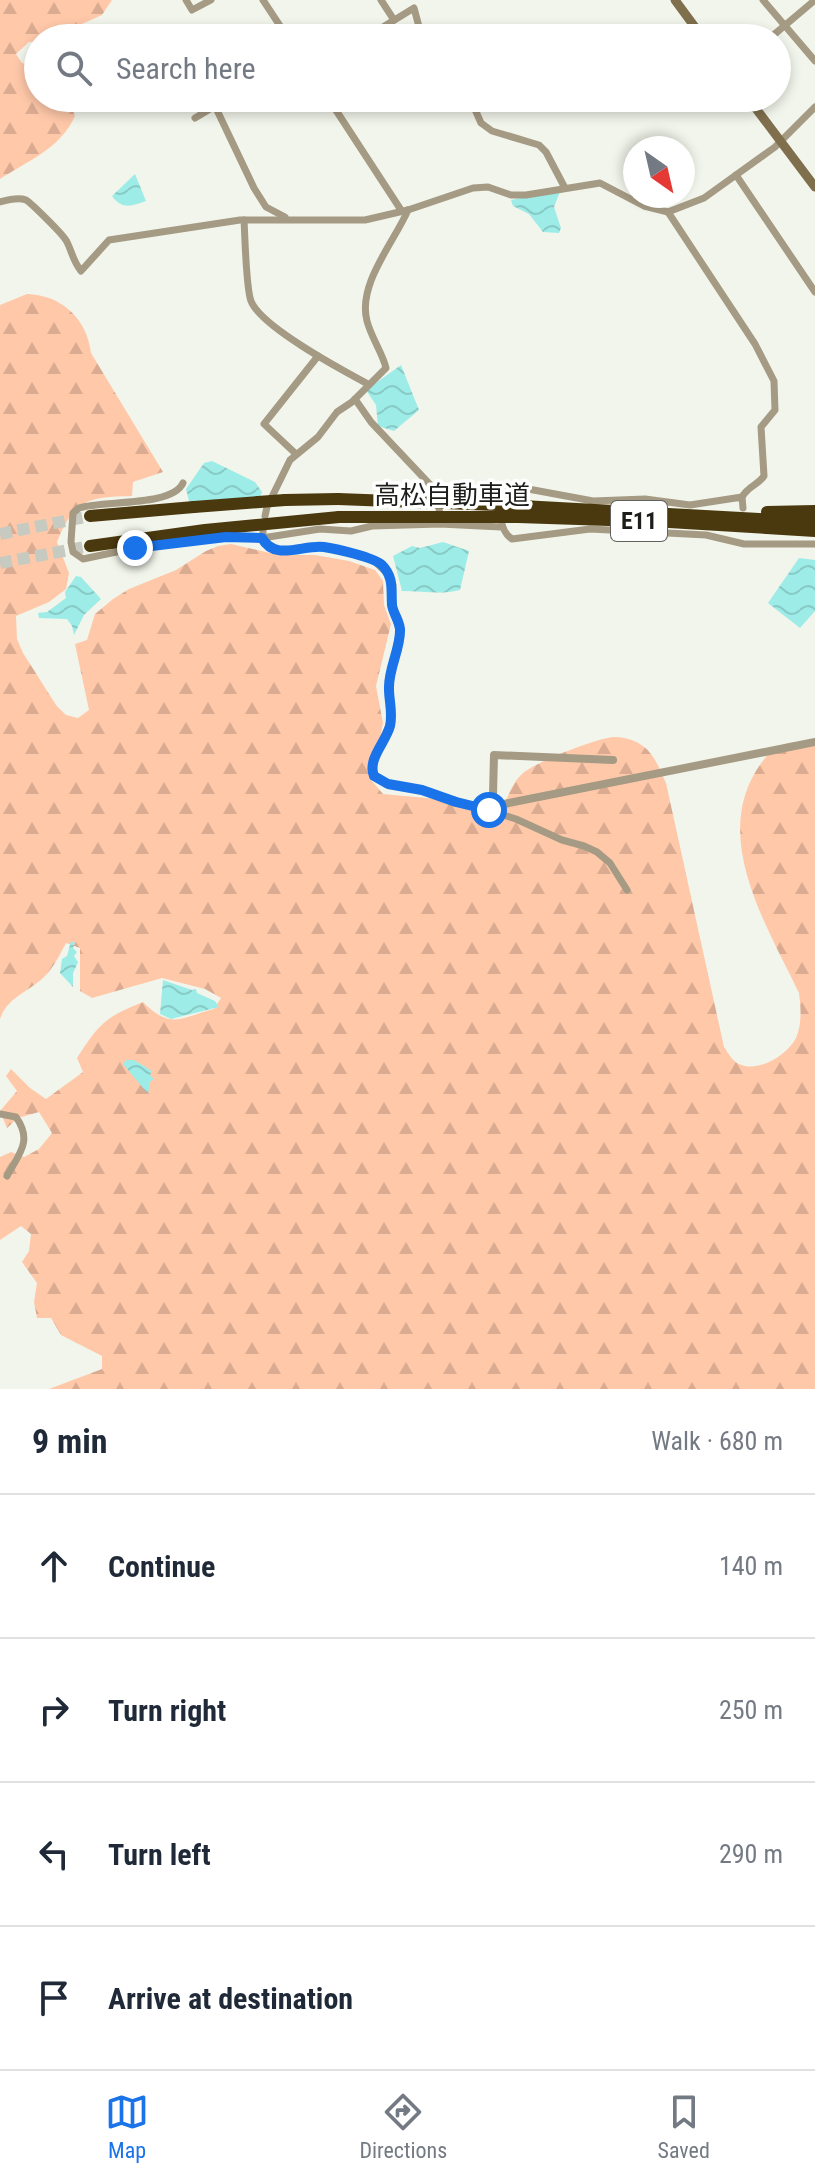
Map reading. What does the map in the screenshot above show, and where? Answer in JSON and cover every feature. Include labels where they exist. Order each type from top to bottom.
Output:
[{"type":"highway","name":"高松自動車道","points":[[90,516],[285,500],[338,499],[520,512],[815,522]]},
{"type":"highway","points":[[762,520],[791,520],[815,511]]},
{"type":"highway","name":"高松自動車道","points":[[90,546],[205,530],[339,517],[520,512],[672,513],[762,520]]},
{"type":"highway","name":"高松自動車道","points":[[791,520],[815,531]]},
{"type":"main road","points":[[675,0],[693,24]]},
{"type":"main road","points":[[758,112],[815,187]]},
{"type":"street","points":[[186,0],[192,10],[211,0]]},
{"type":"street","points":[[263,0],[279,24]]},
{"type":"street","points":[[381,0],[394,20]]},
{"type":"street","points":[[763,0],[783,24]]},
{"type":"street","points":[[787,24],[815,0]]},
{"type":"street","points":[[388,24],[414,8],[418,24]]},
{"type":"street","points":[[791,33],[815,61]]},
{"type":"street","points":[[0,202],[27,200],[60,231],[81,271],[109,240],[244,220],[365,220],[473,188],[488,187],[521,196],[600,183],[644,206],[668,212],[704,198],[780,142],[815,107]]},
{"type":"street","points":[[195,118],[205,112]]},
{"type":"street","points":[[218,112],[235,152],[266,207],[290,220]]},
{"type":"street","points":[[338,112],[405,210]]},
{"type":"street","points":[[476,112],[481,123],[492,131],[539,145],[565,188]]},
{"type":"street","points":[[736,175],[815,292]]},
{"type":"street","points":[[265,516],[285,467],[318,437],[337,412],[386,368],[375,348],[367,322],[368,296],[405,210]]},
{"type":"street","points":[[668,212],[750,337],[774,381],[775,410],[761,427],[764,476],[760,482],[751,485],[742,497],[743,508]]},
{"type":"street","points":[[244,220],[251,302],[265,318],[318,356],[350,378],[368,384]]},
{"type":"street","points":[[296,454],[264,424],[318,356]]},
{"type":"street","points":[[355,399],[371,422],[438,493],[440,524]]},
{"type":"street","points":[[183,483],[175,493],[140,501],[79,508],[73,513],[73,552],[83,559],[135,548],[211,538],[320,529],[351,531],[372,526],[440,524],[501,527]]},
{"type":"street","points":[[742,497],[690,505],[634,499],[593,501],[512,486],[504,497],[501,527],[505,535],[512,539],[590,529],[706,535],[744,544],[815,544]]},
{"type":"street","points":[[743,532],[744,544]]},
{"type":"street","points":[[263,534],[271,548],[281,551],[321,546],[372,559],[388,574],[393,585],[392,607],[400,632],[390,675],[391,721],[388,734],[373,761],[371,769],[374,776],[388,784],[422,790],[516,819],[597,852],[610,863],[627,890]]},
{"type":"street","points":[[613,760],[494,755],[493,795],[498,804],[504,804],[815,742]]},
{"type":"street","points":[[0,1114],[16,1117],[24,1128],[26,1139],[7,1176]]},
{"type":"green space","points":[[0,0],[112,0],[102,15],[82,24],[24,24],[24,47],[16,54],[24,63],[24,112],[73,112],[75,116],[52,145],[0,179]]},
{"type":"green space","points":[[27,294],[40,295],[62,304],[78,320],[89,341],[91,353],[163,472],[133,482],[132,496],[93,500],[76,509],[57,542],[69,573],[66,589],[49,602],[16,616],[17,639],[23,653],[56,705],[66,715],[78,718],[89,710],[75,644],[87,640],[95,614],[129,589],[176,570],[206,551],[231,544],[279,555],[315,555],[349,561],[375,570],[383,581],[384,605],[391,624],[376,686],[383,723],[371,780],[383,794],[448,800],[501,811],[518,778],[552,757],[614,737],[629,739],[643,746],[654,758],[666,783],[724,1047],[736,1062],[749,1067],[773,1060],[792,1044],[798,1033],[801,1010],[799,993],[748,879],[740,819],[747,790],[762,762],[773,750],[799,742],[815,746],[815,1389],[49,1389],[102,1369],[102,1356],[61,1335],[51,1318],[37,1318],[34,1302],[37,1283],[22,1262],[29,1251],[31,1234],[21,1226],[0,1240],[0,1157],[11,1152],[24,1157],[39,1149],[52,1133],[39,1112],[18,1118],[7,1128],[0,1111],[17,1091],[6,1076],[11,1069],[46,1099],[83,1072],[77,1058],[91,1037],[111,1017],[143,1002],[161,1016],[184,1018],[214,1009],[221,998],[205,989],[162,978],[92,998],[80,991],[80,948],[66,943],[48,972],[13,1000],[0,1019],[0,305]]},
{"type":"water","points":[[135,174],[146,201],[123,205],[112,196]]},
{"type":"water","points":[[561,189],[554,207],[561,228],[559,233],[543,232],[529,214],[513,206],[511,200]]},
{"type":"water","points":[[401,365],[419,410],[394,431],[378,426],[376,405],[366,390]]},
{"type":"water","points":[[212,461],[255,482],[262,492],[256,507],[197,512],[189,501],[186,489],[204,463]]},
{"type":"water","points":[[443,542],[469,551],[460,590],[438,593],[402,591],[393,556],[412,546],[420,548]]},
{"type":"water","points":[[799,558],[815,560],[815,611],[800,628],[768,603]]},
{"type":"water","points":[[76,576],[81,577],[101,599],[84,615],[74,635],[67,619],[39,618],[38,613],[47,612],[66,598],[65,592]]},
{"type":"water","points":[[71,941],[75,943],[73,948],[77,952],[74,956],[78,962],[73,973],[73,987],[60,973],[62,959],[67,956]]},
{"type":"water","points":[[163,980],[196,989],[197,993],[215,1001],[219,1007],[171,1019],[160,1014]]},
{"type":"water","points":[[126,1060],[134,1060],[152,1071],[150,1075],[154,1079],[150,1082],[148,1094],[123,1064]]},
{"type":"tunnel","points":[[0,534],[90,516]]},
{"type":"tunnel","points":[[0,563],[90,546]]},
{"type":"route","points":[[135,548],[226,537],[262,538],[271,548],[281,551],[321,546],[372,559],[382,565],[393,585],[392,607],[400,632],[390,675],[391,721],[388,734],[373,761],[371,769],[374,776],[388,784],[422,790],[489,810]]}]
